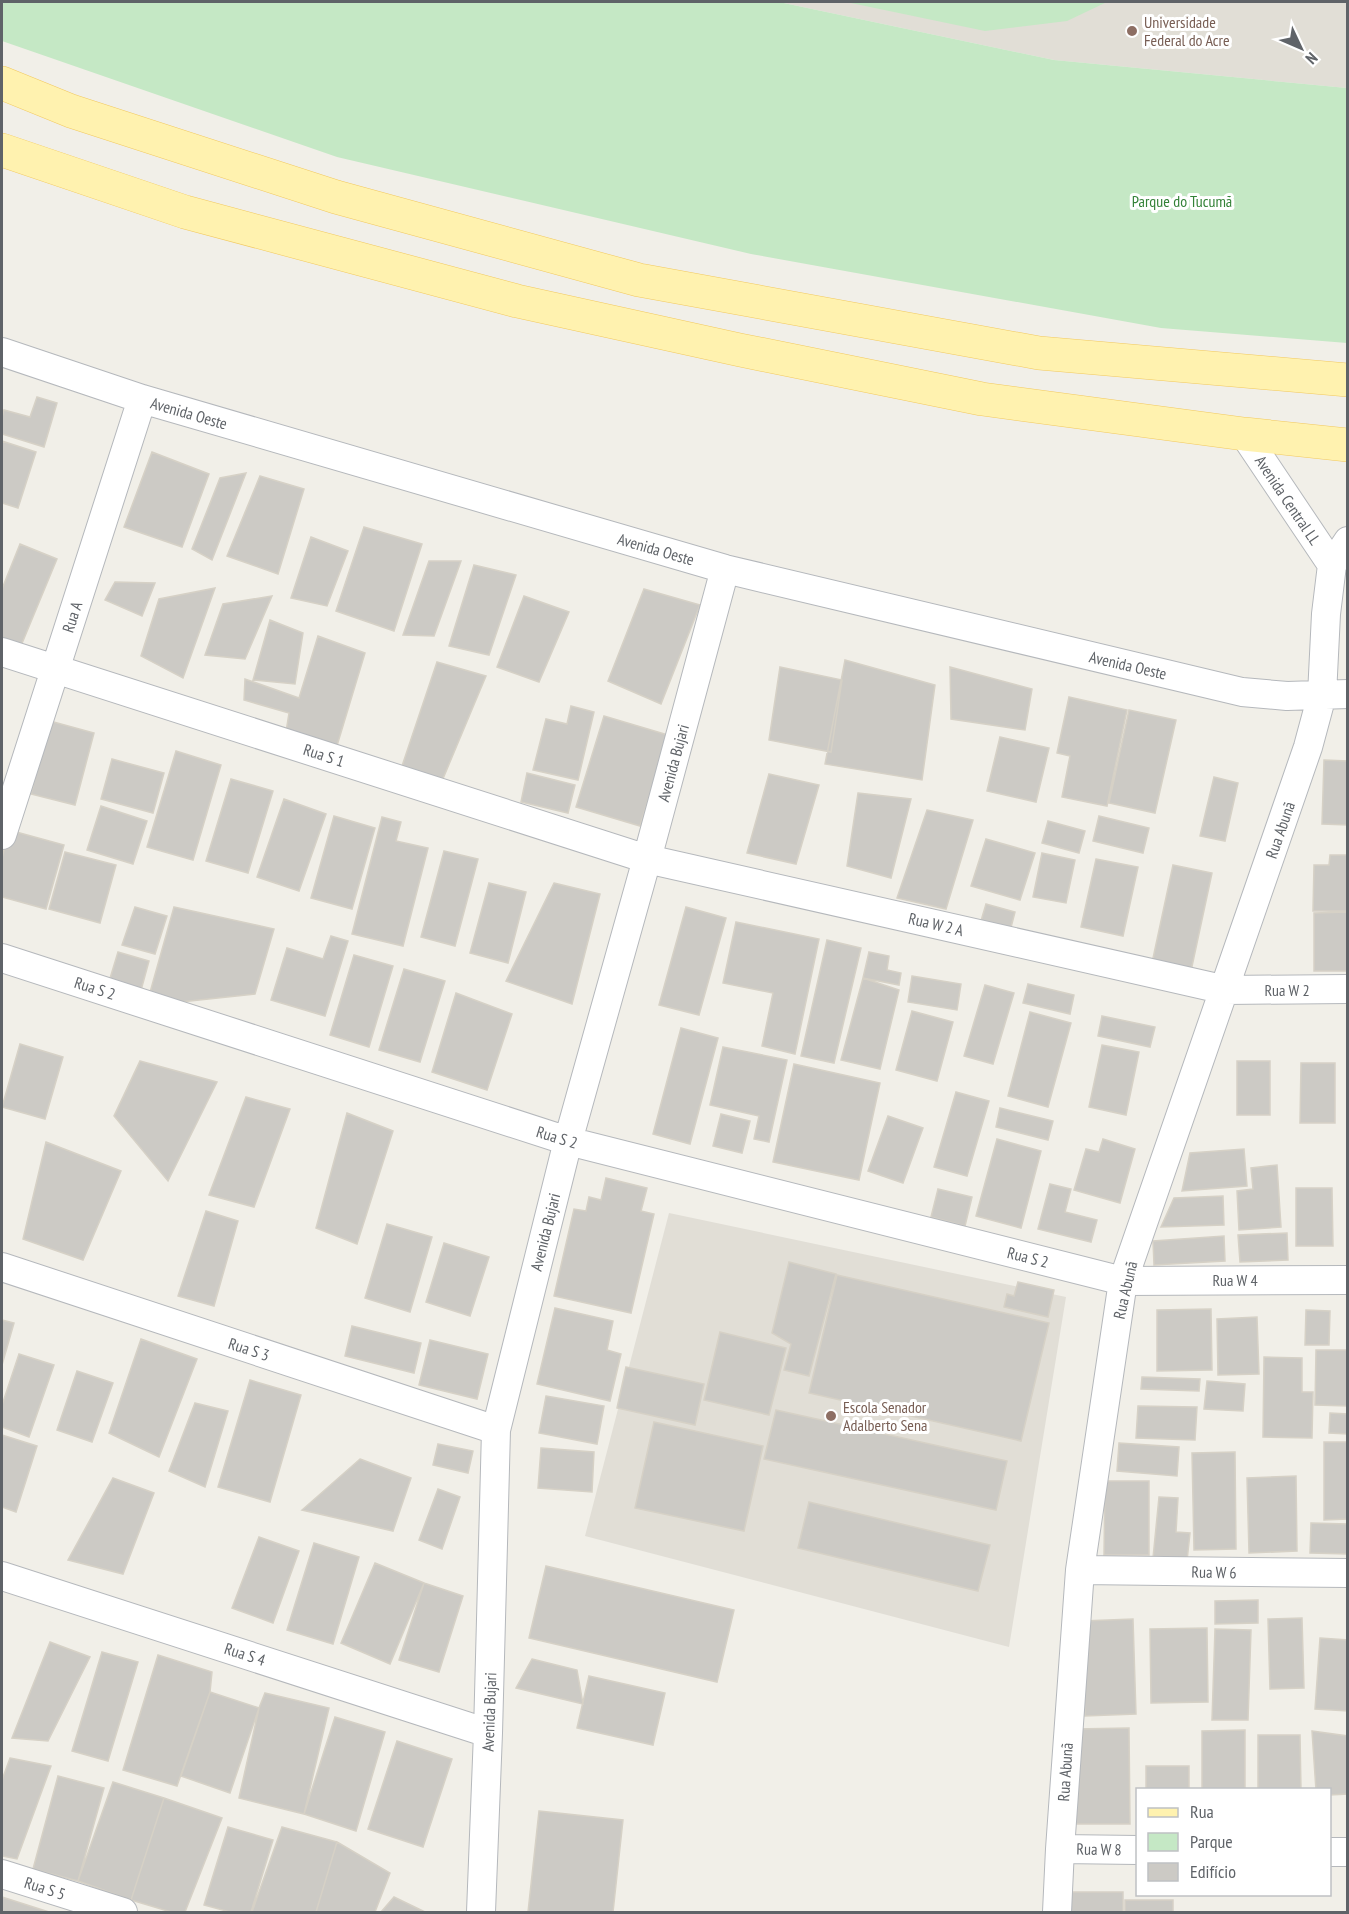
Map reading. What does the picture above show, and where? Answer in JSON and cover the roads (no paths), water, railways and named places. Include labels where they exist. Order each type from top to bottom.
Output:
[{"type":"main road","points":[[2,83],[71,111],[336,197],[639,280],[1039,353],[1347,380]]},
{"type":"main road","points":[[2,150],[185,212],[517,302],[982,399],[1244,434],[1347,445]]},
{"type":"street","name":"Avenida Oeste","points":[[2,352],[142,399],[725,569],[1242,692],[1287,696],[1335,695]]},
{"type":"street","name":"Rua A","points":[[2,835],[142,399]]},
{"type":"street","name":"Avenida Central LL","points":[[1244,434],[1332,566]]},
{"type":"street","points":[[1335,695],[1326,614],[1332,566],[1347,541]]},
{"type":"street","name":"Avenida Bujari","points":[[481,1912],[496,1430],[568,1141],[725,569]]},
{"type":"street","name":"Rua S 1","points":[[2,652],[647,859]]},
{"type":"street","name":"Rua Abunã","points":[[1057,1912],[1080,1570],[1123,1281],[1226,990],[1308,747],[1335,695]]},
{"type":"street","name":"Rua W 2 A","points":[[647,859],[1226,990]]},
{"type":"street","name":"Rua S 2","points":[[2,958],[568,1141],[1123,1281]]},
{"type":"street","name":"Rua W 2","points":[[1226,990],[1347,989]]},
{"type":"street","name":"Rua S 3","points":[[2,1267],[496,1430]]},
{"type":"street","name":"Rua W 4","points":[[1123,1281],[1347,1280]]},
{"type":"street","name":"Rua W 6","points":[[1080,1570],[1347,1573]]},
{"type":"street","name":"Rua S 4","points":[[2,1576],[488,1733]]},
{"type":"street","name":"Rua W 8","points":[[1060,1849],[1136,1850]]},
{"type":"street","points":[[1331,1852],[1347,1852]]},
{"type":"street","name":"Rua S 5","points":[[2,1874],[123,1912]]},
{"type":"place","name":"Universidade Federal do Acre","points":[[1132,31]]},
{"type":"place","name":"Escola Senador Adalberto Sena","points":[[831,1416]]},
{"type":"park label","name":"Parque do Tucumã","points":[[1182,201]]}]
